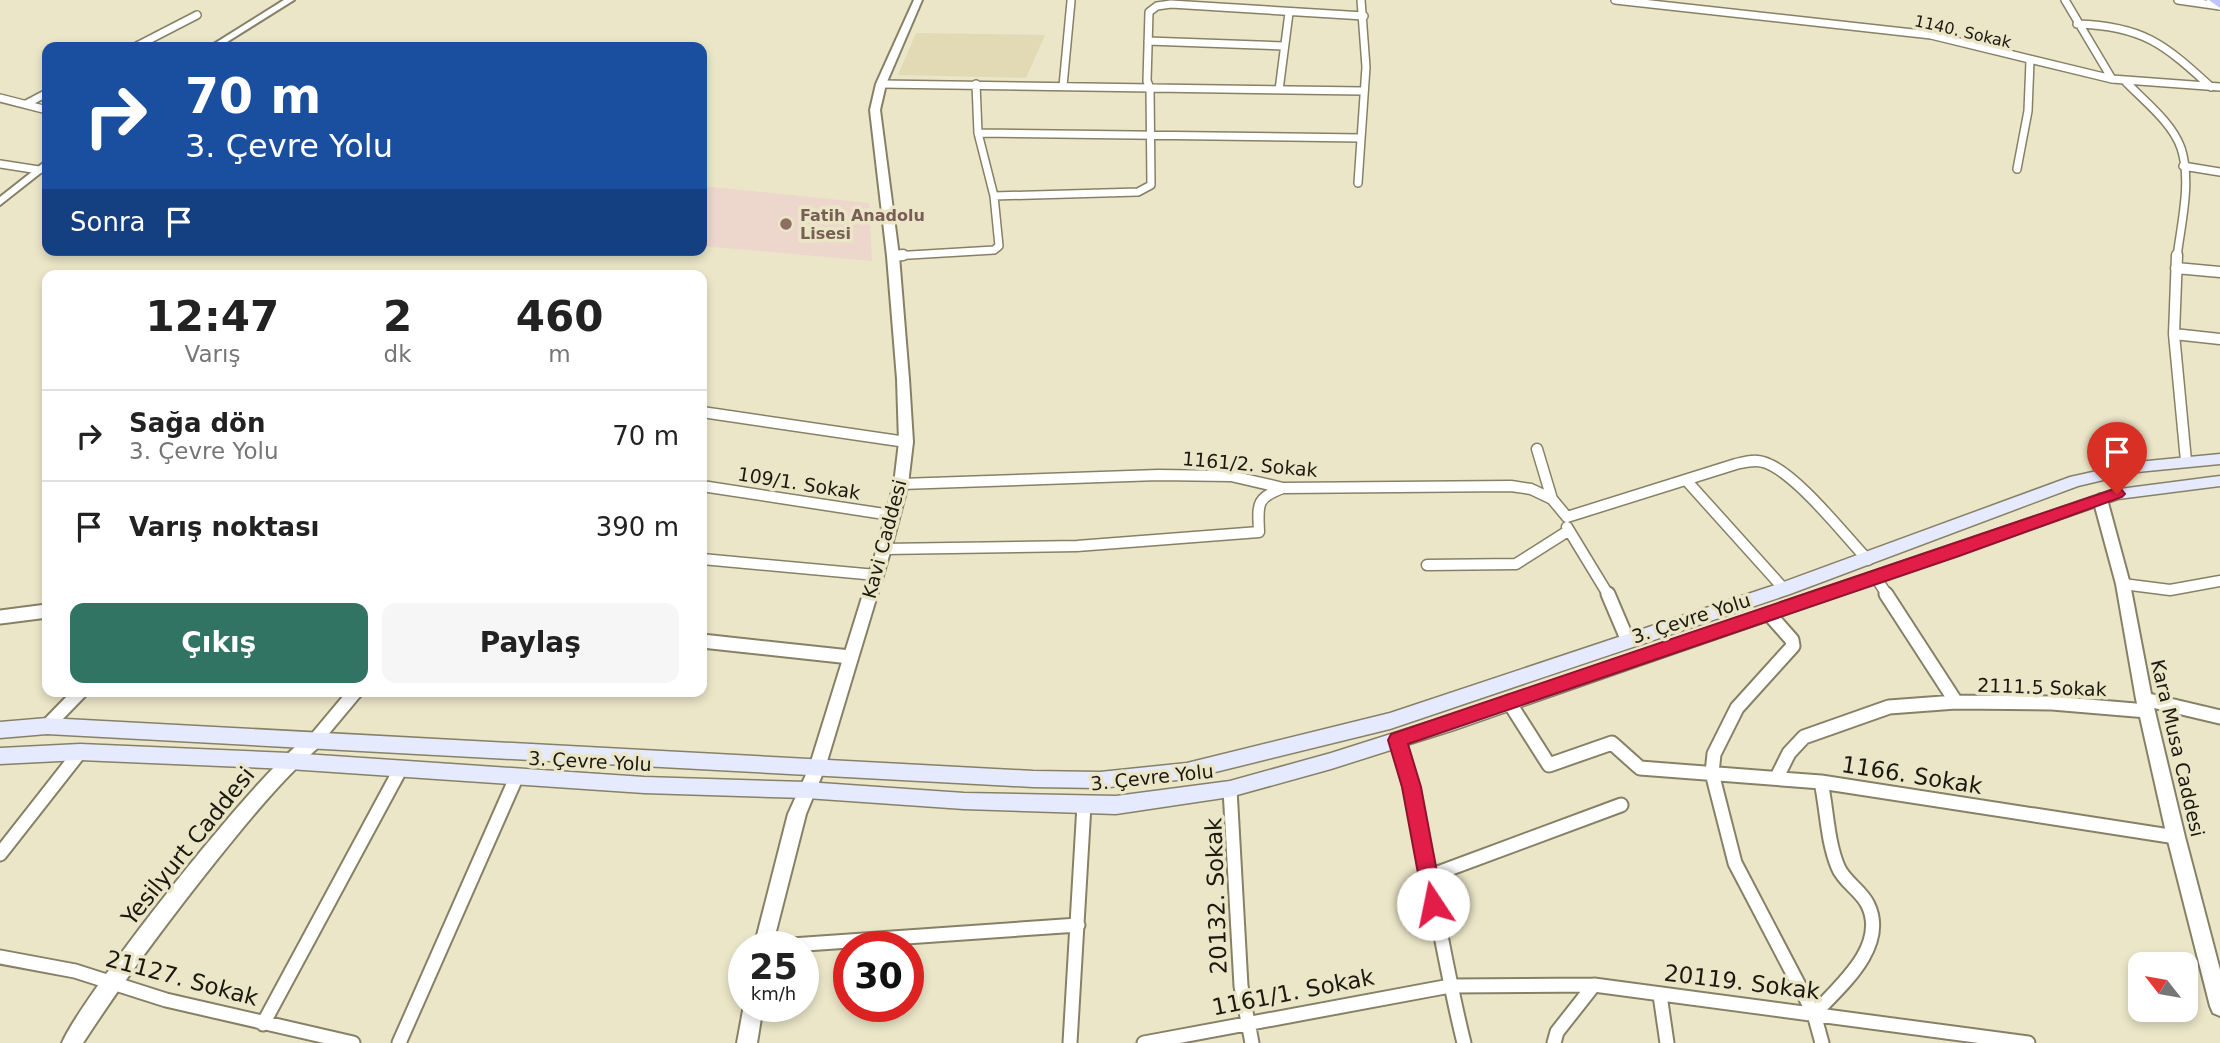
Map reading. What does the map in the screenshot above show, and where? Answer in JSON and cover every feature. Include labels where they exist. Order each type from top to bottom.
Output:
[{"type":"highway","points":[[2215,0],[2220,5]]},
{"type":"main road","name":"3. Çevre Yolu","points":[[0,730],[47,726],[1073,780],[1187,772],[1390,721],[1784,589],[2075,481],[2137,467],[2220,459]]},
{"type":"main road","name":"3. Çevre Yolu","points":[[0,756],[80,752],[289,761],[516,778],[1116,805],[1230,789],[1397,740],[2100,499],[2134,490],[2220,481]]},
{"type":"street","points":[[221,42],[290,0]]},
{"type":"street","name":"Kavi Caddesi","points":[[767,931],[806,790],[817,768],[884,549],[901,484],[906,442],[893,256],[875,113],[881,84],[918,0]]},
{"type":"street","points":[[1358,183],[1363,92],[1364,16],[1361,0]]},
{"type":"street","name":"1140. Sokak","points":[[1615,0],[1931,34],[2030,61],[2112,79],[2220,87]]},
{"type":"street","points":[[2065,0],[2112,79]]},
{"type":"street","points":[[2178,0],[2220,5]]},
{"type":"street","points":[[1063,86],[1071,1]]},
{"type":"street","points":[[994,196],[1144,191],[1151,182],[1150,88],[1147,81],[1149,12],[1160,5],[1364,16]]},
{"type":"street","points":[[1279,90],[1289,13]]},
{"type":"street","points":[[145,42],[197,15]]},
{"type":"street","points":[[2077,24],[2102,24],[2150,36],[2164,44],[2220,99]]},
{"type":"street","points":[[1148,41],[1283,46]]},
{"type":"street","points":[[2017,169],[2028,111],[2030,61]]},
{"type":"street","points":[[2125,81],[2176,137],[2183,166],[2185,183],[2176,268],[2174,334],[2186,461]]},
{"type":"street","points":[[881,84],[1363,92]]},
{"type":"street","points":[[893,256],[994,250],[999,246],[994,196],[978,133],[976,84]]},
{"type":"street","points":[[26,104],[42,96]]},
{"type":"street","points":[[0,98],[42,109]]},
{"type":"street","points":[[978,133],[1361,138]]},
{"type":"street","points":[[0,164],[42,167]]},
{"type":"street","points":[[2183,166],[2220,172]]},
{"type":"street","points":[[0,202],[42,168]]},
{"type":"street","points":[[2176,268],[2220,272]]},
{"type":"street","points":[[2174,334],[2220,339]]},
{"type":"street","points":[[707,413],[906,442]]},
{"type":"street","points":[[1537,449],[1552,499],[1567,517],[1568,531],[1609,596],[1628,641]]},
{"type":"street","points":[[1567,517],[1736,464],[1760,461],[1773,465],[1868,559]]},
{"type":"street","name":"1161/2. Sokak","points":[[901,484],[1158,475],[1231,476],[1283,488],[1511,486],[1531,489],[1552,499]]},
{"type":"street","points":[[1686,480],[1784,589]]},
{"type":"street","name":"109/1. Sokak","points":[[707,486],[891,515]]},
{"type":"street","points":[[884,549],[1077,546],[1259,531],[1258,505],[1266,494],[1283,488]]},
{"type":"street","name":"Kara Musa Caddesi","points":[[2100,499],[2123,584],[2146,705],[2176,836],[2220,1006]]},
{"type":"street","points":[[1427,565],[1516,564],[1527,560],[1553,536],[1568,531]]},
{"type":"street","points":[[707,559],[876,575]]},
{"type":"street","name":"2111.5 Sokak","points":[[1876,578],[1956,702],[2146,705],[2220,717]]},
{"type":"street","points":[[2123,584],[2170,590],[2220,581]]},
{"type":"street","points":[[0,617],[42,612]]},
{"type":"street","points":[[1769,614],[1792,640],[1793,646],[1737,708],[1714,754],[1712,773],[1735,863],[1814,1014],[1822,1043]]},
{"type":"street","points":[[707,642],[850,657]]},
{"type":"street","points":[[47,726],[75,697]]},
{"type":"street","name":"Yesilyurt Caddesi","points":[[72,1043],[110,984],[188,881],[267,785],[289,761],[315,740],[351,697]]},
{"type":"street","name":"1166. Sokak","points":[[1508,702],[1549,765],[1612,743],[1640,768],[1821,782],[2176,836]]},
{"type":"street","points":[[1777,777],[1789,753],[1804,737],[1889,706],[1956,702]]},
{"type":"street","points":[[1397,740],[1411,787],[1427,877],[1464,1043]]},
{"type":"street","points":[[0,854],[80,752]]},
{"type":"street","points":[[263,1024],[400,770]]},
{"type":"street","points":[[399,1043],[516,778]]},
{"type":"street","points":[[1814,1014],[1863,957],[1874,935],[1870,909],[1858,888],[1839,869],[1821,782]]},
{"type":"street","name":"20132. Sokak","points":[[1230,789],[1241,986],[1252,1043]]},
{"type":"street","points":[[1070,1043],[1084,805]]},
{"type":"street","points":[[1427,877],[1621,805]]},
{"type":"street","points":[[819,943],[1078,925]]},
{"type":"street","name":"21127. Sokak","points":[[0,957],[75,971],[110,984],[263,1024],[353,1043]]},
{"type":"street","points":[[1555,1043],[1557,1031],[1594,985]]},
{"type":"street","name":"20119. Sokak","points":[[1450,986],[1594,985],[2028,1043]]},
{"type":"street","name":"1161/1. Sokak","points":[[1144,1043],[1450,986]]},
{"type":"street","points":[[1660,995],[1667,1043]]},
{"type":"street","points":[[747,1043],[750,1022]]},
{"type":"shaded area","points":[[916,33],[1045,35],[1026,78],[898,75]]},
{"type":"shaded area","name":"Fatih Anadolu Lisesi","points":[[707,187],[869,203],[872,261],[707,246]]},
{"type":"place","name":"Fatih Anadolu Lisesi","points":[[786,224]]},
{"type":"route","points":[[1433,904],[1411,787],[1397,740],[2117,494]]}]
